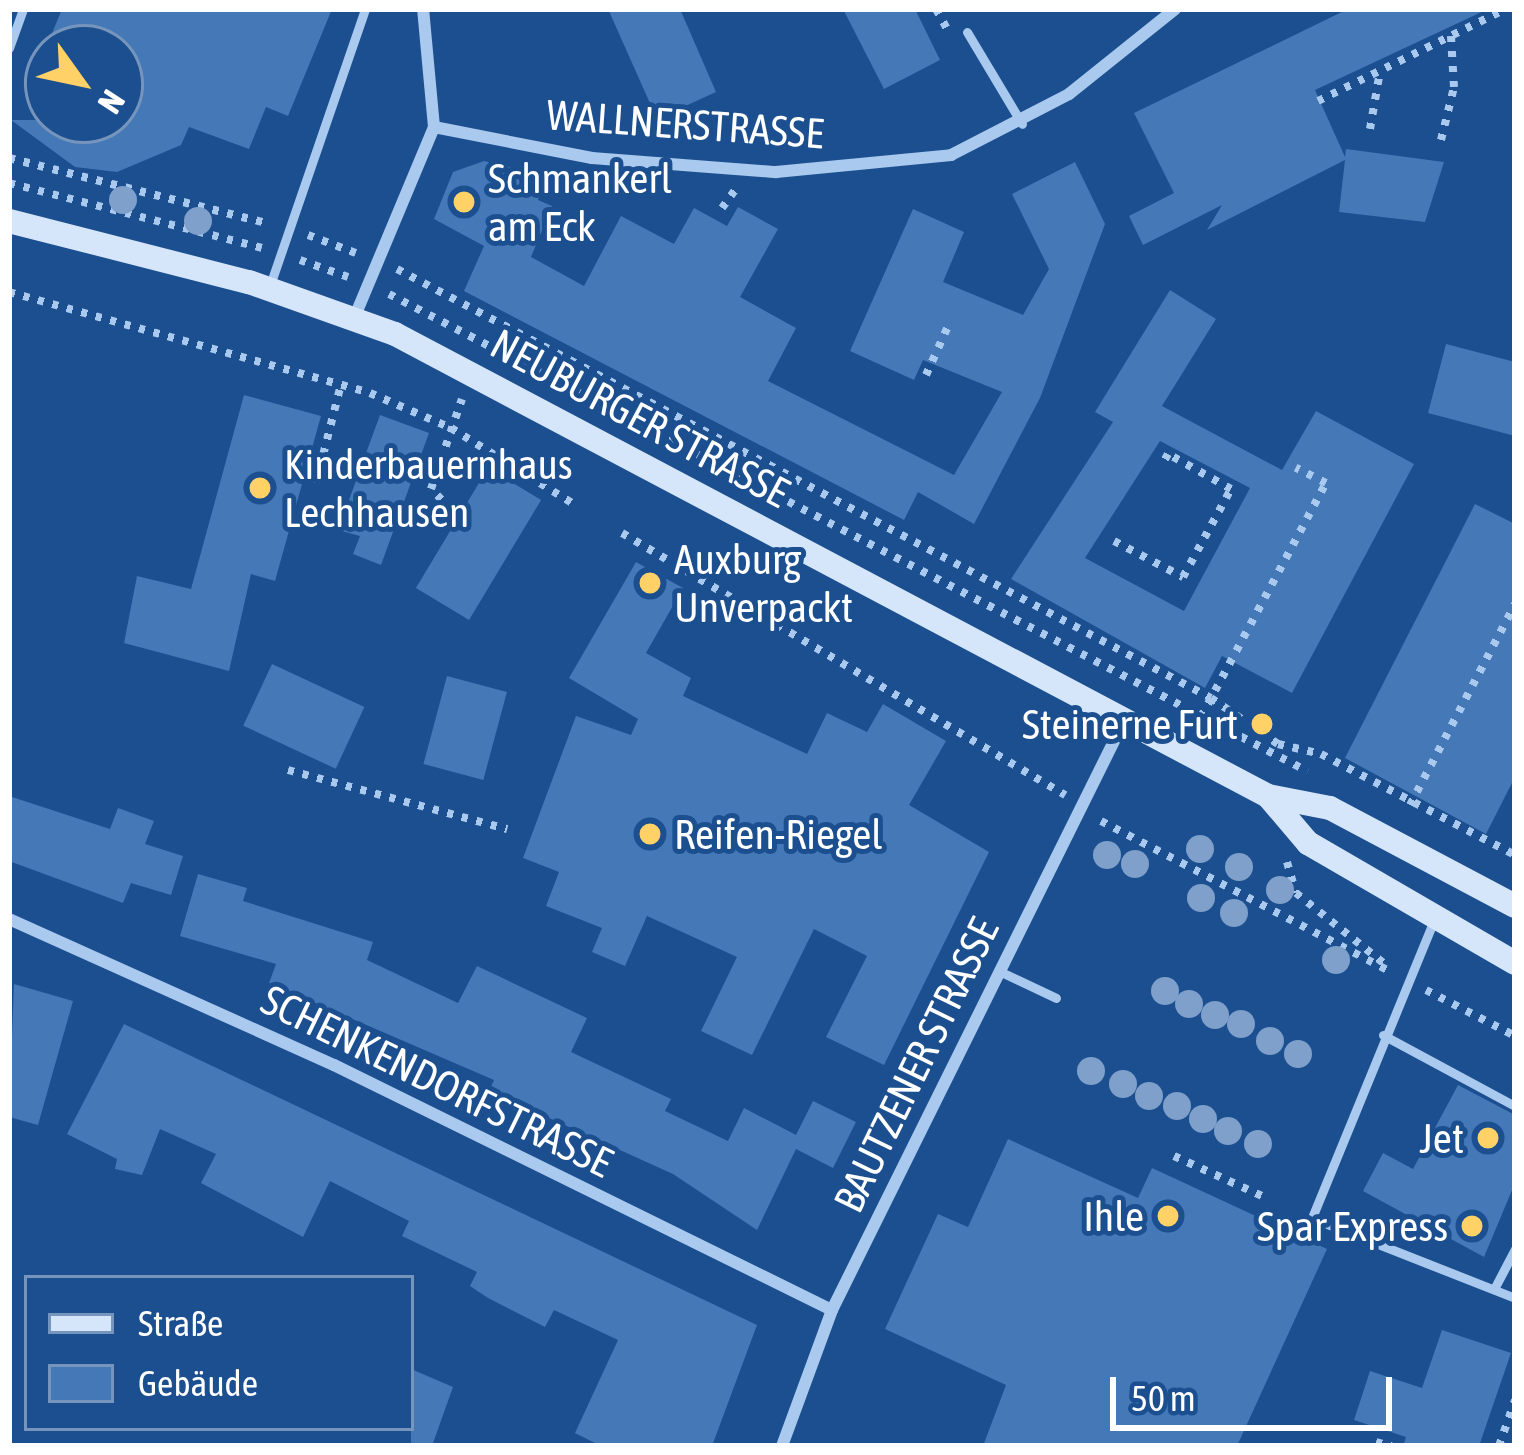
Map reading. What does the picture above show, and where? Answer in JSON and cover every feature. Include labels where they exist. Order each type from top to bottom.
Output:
[{"type":"street","points":[[355,316],[434,127],[423,9]]},
{"type":"street","name":"WALLNERSTRASSE","points":[[434,127],[592,158],[776,172],[951,155],[1022,124],[1174,9]]},
{"type":"street","name":"NEUBURGER STRASSE","points":[[9,221],[269,288],[355,316],[471,372],[1268,796],[1330,808],[1515,906]]},
{"type":"street","name":"BAUTZENER STRASSE","points":[[782,1446],[832,1310],[1125,720]]},
{"type":"street","name":"NEUBURGER STRASSE","points":[[1268,796],[1308,843],[1515,963]]},
{"type":"street","name":"SCHENKENDORFSTRASSE","points":[[9,919],[334,1064],[832,1310]]},
{"type":"lane","points":[[9,48],[22,9]]},
{"type":"lane","points":[[269,288],[365,9]]},
{"type":"lane","points":[[967,32],[1022,124]]},
{"type":"lane","points":[[1436,917],[1383,1035],[1312,1218],[1515,1298]]},
{"type":"lane","points":[[999,971],[1055,998]]},
{"type":"lane","points":[[1383,1035],[1515,1106]]},
{"type":"lane","points":[[1494,1288],[1515,1249]]},
{"type":"path","points":[[1318,100],[1504,10]]},
{"type":"path","points":[[1441,140],[1454,87],[1451,36]]},
{"type":"path","points":[[1370,129],[1380,71]]},
{"type":"path","points":[[9,158],[288,228],[380,261],[1211,698],[1278,744],[1321,754],[1515,855]]},
{"type":"path","points":[[9,292],[341,383],[451,428],[575,505]]},
{"type":"path","points":[[926,375],[949,324]]},
{"type":"path","points":[[452,510],[431,489],[471,372]]},
{"type":"path","points":[[316,483],[341,383]]},
{"type":"path","points":[[1114,541],[1184,578],[1231,489],[1168,454],[1164,461]]},
{"type":"path","points":[[1184,751],[1326,483],[1296,468]]},
{"type":"path","points":[[622,532],[1081,805],[1515,1036]]},
{"type":"path","points":[[1390,839],[1515,604]]},
{"type":"path","points":[[288,770],[507,829]]},
{"type":"path","points":[[1284,854],[1296,893],[1406,980]]},
{"type":"path","points":[[1174,1156],[1262,1196]]},
{"type":"path","points":[[1499,1446],[1515,1400]]},
{"type":"path","points":[[1376,1442],[1390,1446]]},
{"type":"building","points":[[62,9],[332,9],[288,116],[266,107],[249,149],[189,127],[181,145],[117,172],[75,167],[44,144],[144,144],[144,24],[56,24]]},
{"type":"building","points":[[608,9],[680,9],[716,92],[657,119]]},
{"type":"building","points":[[843,9],[915,9],[940,60],[884,89]]},
{"type":"building","points":[[1348,9],[1488,9],[1315,90],[1345,157],[1346,149],[1444,162],[1425,222],[1339,212],[1345,160],[1207,230],[1222,205],[1143,245],[1129,216],[1174,193],[1134,113]]},
{"type":"building","points":[[484,161],[544,175],[538,200],[552,206],[531,257],[584,286],[621,216],[674,244],[694,208],[727,226],[738,207],[778,229],[740,297],[796,328],[768,381],[954,475],[1002,392],[923,360],[914,380],[850,351],[913,209],[964,232],[943,282],[1023,315],[1049,269],[1012,194],[1075,162],[1105,224],[1040,398],[974,524],[918,492],[904,520],[464,291],[484,246],[434,219],[453,172]]},
{"type":"building","points":[[1170,290],[1216,319],[1162,406],[1282,470],[1316,411],[1414,464],[1292,693],[1222,656],[1205,688],[1011,579],[1113,422],[1095,412]],"holes":[[[1160,441],[1250,488],[1184,611],[1085,558]]]},
{"type":"building","points":[[1446,344],[1515,362],[1515,436],[1428,413]]},
{"type":"building","points":[[244,395],[321,416],[275,581],[251,574],[229,671],[124,643],[137,576],[191,589]]},
{"type":"building","points":[[380,415],[429,433],[381,565],[353,554],[360,536],[338,530]]},
{"type":"building","points":[[488,468],[541,500],[469,620],[416,588]]},
{"type":"building","points":[[1475,504],[1515,524],[1515,777],[1486,834],[1345,758]]},
{"type":"building","points":[[636,562],[683,588],[646,653],[691,678],[683,696],[807,754],[827,713],[867,732],[883,704],[946,741],[909,805],[989,852],[884,1065],[826,1037],[867,956],[814,929],[752,1055],[701,1031],[737,957],[647,916],[625,966],[592,952],[602,928],[546,906],[559,872],[523,858],[576,716],[631,735],[638,719],[569,678]]},
{"type":"building","points":[[272,664],[364,707],[336,769],[243,726]]},
{"type":"building","points":[[447,676],[507,692],[483,780],[423,764]]},
{"type":"building","points":[[9,796],[110,829],[118,808],[154,821],[145,844],[183,856],[171,895],[131,883],[123,903],[9,861]]},
{"type":"building","points":[[198,874],[247,888],[243,901],[373,942],[367,960],[458,1003],[477,966],[587,1018],[571,1052],[671,1099],[665,1111],[728,1141],[744,1108],[796,1135],[813,1101],[856,1122],[833,1168],[796,1149],[757,1230],[673,1174],[489,1091],[494,1080],[269,983],[276,964],[180,936]]},
{"type":"building","points":[[14,984],[73,1001],[38,1125],[9,1117]]},
{"type":"building","points":[[124,1024],[757,1325],[712,1446],[601,1446],[575,1433],[618,1340],[554,1310],[545,1327],[488,1298],[470,1286],[477,1272],[402,1236],[409,1221],[330,1181],[303,1237],[201,1183],[216,1154],[160,1129],[142,1175],[115,1169],[117,1159],[67,1134]]},
{"type":"building","points":[[1458,1085],[1515,1115],[1515,1183],[1484,1257],[1363,1191],[1383,1153],[1413,1169]]},
{"type":"building","points":[[1008,1139],[1138,1198],[1152,1168],[1327,1249],[1237,1446],[983,1446],[1006,1385],[885,1329],[938,1214],[968,1227]]},
{"type":"building","points":[[1442,1330],[1511,1353],[1479,1446],[1403,1446],[1406,1437],[1354,1420],[1370,1371],[1422,1388]]},
{"type":"building","points":[[414,1370],[453,1387],[432,1446],[411,1446]]},
{"type":"place","name":"Schmankerl am Eck","points":[[464,202]]},
{"type":"place","name":"Kinderbauernhaus Lechhausen","points":[[260,488]]},
{"type":"place","name":"Auxburg Unverpackt","points":[[650,583]]},
{"type":"place","name":"Steinerne Furt","points":[[1262,724]]},
{"type":"place","name":"Reifen-Riegel","points":[[650,834]]},
{"type":"place","name":"Jet","points":[[1488,1138]]},
{"type":"place","name":"Ihle","points":[[1168,1216]]},
{"type":"place","name":"Spar Express","points":[[1472,1226]]}]
